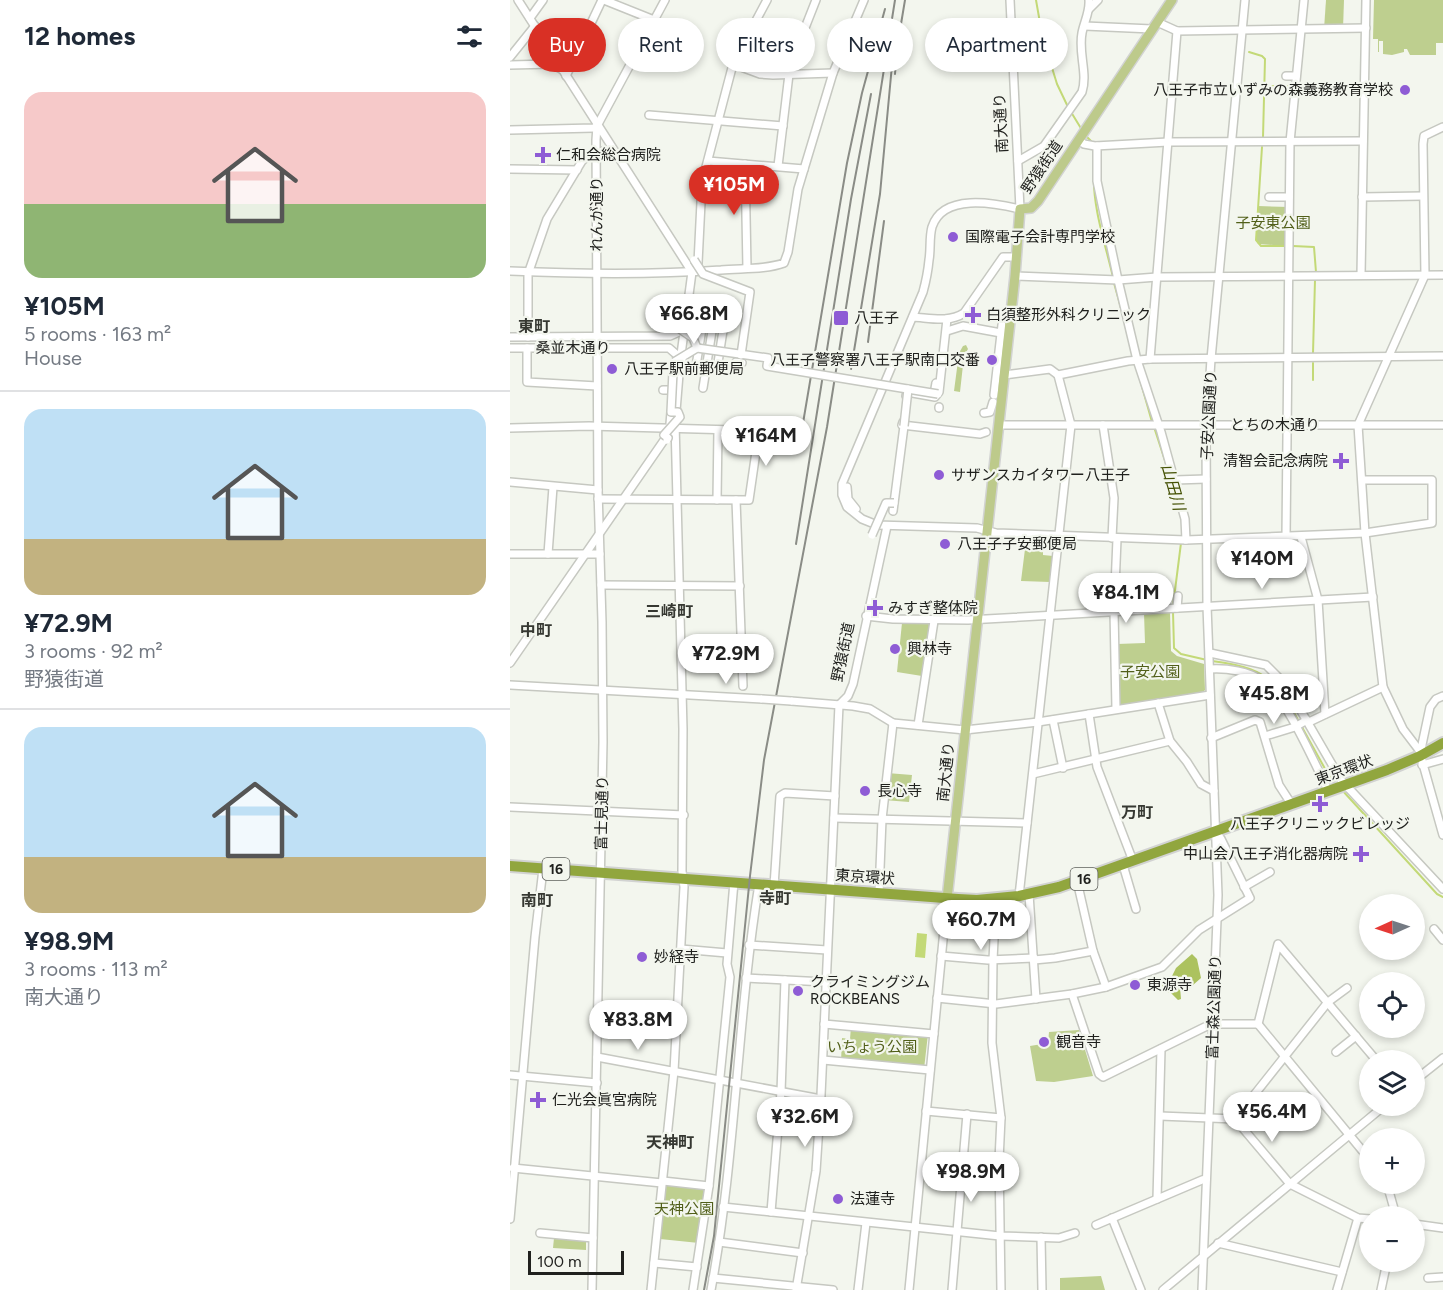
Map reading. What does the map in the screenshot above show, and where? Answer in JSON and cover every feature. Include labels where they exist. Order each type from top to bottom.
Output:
[{"type":"highway","name":"東京環状","points":[[510,866],[542,872],[601,873],[947,899],[1024,895],[1077,881],[1338,788],[1421,761],[1443,743]]},
{"type":"main road","name":"野猿街道","points":[[1017,257],[1020,209],[1031,208],[1038,201],[1172,0]]},
{"type":"main road","name":"南大通り","points":[[947,899],[1017,257]]},
{"type":"street","points":[[518,0],[530,18],[543,0]]},
{"type":"street","points":[[649,18],[603,0],[565,73],[692,272],[682,364],[673,372],[666,433],[678,499],[684,815],[682,879],[684,887],[674,1071],[651,1290]]},
{"type":"street","name":"れんが通り","points":[[655,18],[665,0]]},
{"type":"street","points":[[757,18],[767,0]]},
{"type":"street","points":[[778,166],[790,66],[816,0]]},
{"type":"street","points":[[510,271],[597,274],[692,272],[779,264],[786,259],[798,189],[804,169],[833,73],[864,0]]},
{"type":"street","name":"南大通り","points":[[1010,0],[1011,18]]},
{"type":"street","points":[[1018,160],[1044,146],[1082,93],[1084,82],[1082,33],[1089,9],[1089,0]]},
{"type":"street","points":[[1089,9],[1098,0]]},
{"type":"street","name":"子安公園通り","points":[[1216,832],[1206,540],[1207,425],[1211,359],[1245,0]]},
{"type":"street","points":[[1286,537],[1290,142],[1304,0]]},
{"type":"street","points":[[1361,275],[1366,0]]},
{"type":"street","points":[[1085,26],[1155,26],[1177,31],[1366,28]]},
{"type":"street","points":[[1150,359],[1177,31]]},
{"type":"street","points":[[510,57],[528,35]]},
{"type":"street","points":[[510,65],[528,64]]},
{"type":"street","name":"れんが通り","points":[[597,336],[594,301],[597,274],[597,126],[626,72]]},
{"type":"street","points":[[692,272],[697,268],[698,263],[702,182],[731,72]]},
{"type":"street","points":[[755,72],[789,75],[833,73]]},
{"type":"street","name":"南大通り","points":[[1014,72],[1020,209]]},
{"type":"street","points":[[1286,76],[1296,76]]},
{"type":"street","points":[[649,115],[783,126]]},
{"type":"street","points":[[510,130],[594,128],[597,126]]},
{"type":"street","points":[[1443,127],[1424,136],[1425,275],[1358,425],[1365,533],[1383,687],[1403,729],[1419,750],[1443,835]]},
{"type":"street","points":[[1082,135],[1094,146],[1095,191],[1134,360],[1175,480],[1185,519],[1182,540]]},
{"type":"street","points":[[1094,146],[1168,142],[1363,141]]},
{"type":"street","points":[[528,337],[529,272],[547,219],[586,157],[612,148]]},
{"type":"street","points":[[708,161],[804,169]]},
{"type":"street","points":[[745,164],[747,268]]},
{"type":"street","points":[[510,169],[577,170]]},
{"type":"street","points":[[1269,197],[1289,196]]},
{"type":"street","points":[[1362,197],[1423,196]]},
{"type":"street","points":[[1020,209],[987,204],[964,204],[950,208],[938,217],[932,229],[926,281],[842,484],[842,495],[847,507],[862,519],[887,526],[977,528],[996,533],[1182,540],[1365,533],[1432,523],[1432,480],[1363,480]]},
{"type":"street","points":[[913,317],[947,319],[964,313],[1003,257],[1017,257]]},
{"type":"street","points":[[694,260],[703,274],[750,292],[741,354]]},
{"type":"street","points":[[1015,276],[1116,279],[1443,275]]},
{"type":"street","points":[[702,388],[716,306]]},
{"type":"street","points":[[717,369],[727,306]]},
{"type":"street","points":[[696,366],[704,316]]},
{"type":"street","points":[[669,348],[683,344],[701,346],[722,355],[741,354],[768,358],[767,366],[935,397],[939,392],[947,319]]},
{"type":"street","points":[[947,331],[963,326],[1002,329],[991,408]]},
{"type":"street","name":"桑並木通り","points":[[510,337],[670,336],[679,332],[683,344]]},
{"type":"street","name":"富士見通り","points":[[592,1290],[603,691],[597,336]]},
{"type":"street","points":[[722,355],[723,343]]},
{"type":"street","points":[[683,344],[701,346]]},
{"type":"street","points":[[669,348],[677,355],[683,344]]},
{"type":"street","name":"桑並木通り","points":[[510,348],[669,348]]},
{"type":"street","points":[[528,348],[527,382],[597,386]]},
{"type":"street","points":[[1058,375],[1150,359],[1443,356]]},
{"type":"street","points":[[1004,375],[1050,369],[1058,375],[1071,425],[1027,823],[1024,895],[1034,959],[1036,999]]},
{"type":"street","points":[[907,391],[936,394],[936,383]]},
{"type":"street","points":[[510,663],[623,500],[666,433],[680,417],[678,412],[670,412],[670,390]]},
{"type":"street","points":[[872,535],[886,503],[893,507],[907,391]]},
{"type":"street","points":[[907,391],[902,425],[936,426],[980,434],[987,432]]},
{"type":"street","name":"とちの木通り","points":[[999,425],[1443,425]]},
{"type":"street","points":[[1103,425],[1114,498],[1116,709]]},
{"type":"street","points":[[510,428],[597,426],[666,433],[718,430],[759,431],[749,500],[598,499]]},
{"type":"street","points":[[902,426],[936,426]]},
{"type":"street","points":[[717,500],[718,430]]},
{"type":"street","points":[[1175,480],[1206,479]]},
{"type":"street","points":[[510,482],[598,490]]},
{"type":"street","points":[[549,554],[553,487]]},
{"type":"street","points":[[736,500],[743,686]]},
{"type":"street","name":"野猿街道","points":[[510,685],[839,705],[848,696],[853,684],[887,526]]},
{"type":"street","points":[[1301,537],[1318,600],[1325,714]]},
{"type":"street","points":[[510,554],[600,554]]},
{"type":"street","points":[[601,585],[740,586]]},
{"type":"street","points":[[1174,608],[1178,596]]},
{"type":"street","points":[[866,616],[934,621],[1373,597]]},
{"type":"street","points":[[918,725],[934,621]]},
{"type":"street","points":[[1210,661],[1266,665],[1286,684],[1327,757],[1338,788]]},
{"type":"street","points":[[1210,661],[1263,681],[1276,693],[1338,788],[1443,889]]},
{"type":"street","points":[[1265,736],[1325,714],[1383,687]]},
{"type":"street","points":[[797,1288],[816,1171],[839,705],[870,710],[892,723],[965,730],[1053,720],[1210,695]]},
{"type":"street","points":[[1421,761],[1430,707],[1436,699],[1443,696]]},
{"type":"street","points":[[1158,703],[1170,741],[1201,784],[1214,791]]},
{"type":"street","points":[[1089,714],[1096,760],[1128,863],[1136,909]]},
{"type":"street","points":[[1053,720],[1063,768]]},
{"type":"street","points":[[1211,738],[1255,720],[1260,722],[1279,785],[1292,805]]},
{"type":"street","points":[[879,894],[882,819],[892,723]]},
{"type":"street","points":[[1033,774],[1170,741]]},
{"type":"street","points":[[1421,761],[1443,759]]},
{"type":"street","points":[[774,886],[780,796],[785,793],[835,796]]},
{"type":"street","points":[[510,807],[684,815]]},
{"type":"street","points":[[834,818],[1027,823]]},
{"type":"street","points":[[937,998],[992,1004],[1036,999],[1106,987],[1162,967],[1199,930],[1250,898],[1216,832]]},
{"type":"street","name":"富士森公園通り","points":[[1202,1290],[1217,918],[1216,832]]},
{"type":"street","points":[[510,1219],[512,1168],[524,1077],[542,872]]},
{"type":"street","points":[[1244,886],[1270,872]]},
{"type":"street","points":[[1077,881],[1093,951],[1106,987]]},
{"type":"street","points":[[693,1290],[709,1186],[720,1080],[730,978],[727,953],[734,882]]},
{"type":"street","points":[[711,1290],[737,1083],[749,945],[759,884]]},
{"type":"street","points":[[996,898],[992,1052],[1001,1118],[999,1160],[1001,1290]]},
{"type":"street","name":"南大通り","points":[[909,1290],[947,899]]},
{"type":"street","points":[[1434,929],[1443,940]]},
{"type":"street","points":[[1258,1024],[1278,944],[1368,1050]]},
{"type":"street","points":[[749,945],[826,950]]},
{"type":"street","points":[[681,949],[727,953]]},
{"type":"street","points":[[941,956],[993,960],[1034,959],[1055,958],[1093,951]]},
{"type":"street","points":[[746,978],[825,982]]},
{"type":"street","points":[[771,1212],[781,1092],[785,980]]},
{"type":"street","points":[[1235,1119],[1286,1058],[1328,1002],[1347,988]]},
{"type":"street","points":[[1072,994],[1099,1074],[1103,1077],[1213,1024],[1258,1024]]},
{"type":"street","points":[[824,1024],[934,1035]]},
{"type":"street","points":[[1258,1024],[1359,1148]]},
{"type":"street","points":[[1336,1052],[1356,1036]]},
{"type":"street","points":[[1156,1199],[1161,1049]]},
{"type":"street","points":[[597,1057],[821,1099]]},
{"type":"street","points":[[1425,1072],[1443,1058]]},
{"type":"street","points":[[823,1060],[930,1070]]},
{"type":"street","points":[[510,1075],[597,1083]]},
{"type":"street","points":[[926,1111],[1001,1118]]},
{"type":"street","points":[[952,1290],[967,1114]]},
{"type":"street","points":[[1160,1116],[1235,1119],[1290,1184],[1358,1218],[1336,1290]]},
{"type":"street","points":[[1163,1290],[1372,1116]]},
{"type":"street","points":[[512,1168],[709,1186]]},
{"type":"street","points":[[1096,1225],[1206,1179]]},
{"type":"street","points":[[723,1206],[915,1229],[1000,1236],[1059,1238],[1075,1233]]},
{"type":"street","points":[[1112,1218],[1141,1290]]},
{"type":"street","points":[[858,1290],[866,1223]]},
{"type":"street","points":[[1425,1226],[1443,1228]]},
{"type":"street","points":[[540,1233],[593,1238]]},
{"type":"street","points":[[1041,1237],[1042,1290]]},
{"type":"street","points":[[718,1242],[803,1252]]},
{"type":"street","points":[[1218,1244],[1342,1272]]},
{"type":"street","points":[[654,1263],[697,1267]]},
{"type":"street","points":[[1381,1290],[1385,1272]]},
{"type":"street","points":[[1428,1278],[1443,1277]]},
{"type":"street","points":[[713,1278],[833,1290]]},
{"type":"green space","points":[[1326,0],[1344,0],[1343,29],[1324,29]]},
{"type":"green space","points":[[1374,0],[1443,0],[1443,43],[1436,43],[1436,55],[1410,55],[1407,49],[1392,55],[1383,54],[1383,41],[1379,41],[1378,52],[1378,39],[1373,39]]},
{"type":"green space","name":"子安東公園","points":[[1258,206],[1289,207],[1288,246],[1258,244],[1256,240]]},
{"type":"green space","points":[[966,345],[968,349],[964,356],[960,392],[954,391],[959,353]]},
{"type":"green space","points":[[1025,549],[1043,551],[1043,555],[1053,556],[1050,582],[1021,581]]},
{"type":"green space","name":"子安公園","points":[[1170,612],[1171,651],[1177,656],[1204,664],[1205,690],[1202,693],[1119,706],[1117,644],[1145,643],[1144,613]]},
{"type":"green space","points":[[902,623],[931,624],[922,676],[897,672]]},
{"type":"green space","points":[[887,773],[912,775],[909,802],[884,800]]},
{"type":"green space","name":"いちょう公園","points":[[851,1027],[928,1034],[924,1069],[841,1062],[842,1038],[850,1039]]},
{"type":"green space","points":[[1079,1030],[1093,1076],[1054,1082],[1036,1081],[1030,1046],[1048,1043],[1049,1032]]},
{"type":"green space","name":"天神公園","points":[[666,1185],[706,1190],[699,1243],[660,1239]]},
{"type":"green space","points":[[554,1238],[586,1240],[586,1250],[553,1248]]},
{"type":"green space","points":[[1101,1276],[1105,1290],[1060,1290],[1060,1278]]},
{"type":"shaded area","points":[[917,933],[927,934],[925,958],[915,957]]},
{"type":"shaded area","points":[[1192,954],[1197,959],[1201,978],[1193,985],[1180,987],[1181,999],[1178,1000],[1171,993],[1160,990],[1161,984],[1170,980],[1176,968]]},
{"type":"waterway","name":"山田川","points":[[1036,0],[1039,18]]},
{"type":"waterway","points":[[1249,52],[1265,59],[1263,137]]},
{"type":"waterway","name":"山田川","points":[[1053,72],[1068,107]]},
{"type":"waterway","points":[[1265,86],[1292,86]]},
{"type":"waterway","points":[[1300,86],[1360,87]]},
{"type":"waterway","name":"山田川","points":[[1071,112],[1082,130]]},
{"type":"waterway","name":"山田川","points":[[1085,135],[1091,141],[1094,153]]},
{"type":"waterway","points":[[1262,147],[1256,240],[1261,246],[1286,246]]},
{"type":"waterway","name":"山田川","points":[[1094,171],[1097,211],[1113,277]]},
{"type":"waterway","points":[[1293,246],[1314,247],[1316,272]]},
{"type":"waterway","points":[[1313,353],[1315,280]]},
{"type":"waterway","name":"山田川","points":[[1114,283],[1123,315]]},
{"type":"waterway","points":[[1313,363],[1313,380]]},
{"type":"waterway","name":"山田川","points":[[1139,376],[1152,422]]},
{"type":"waterway","name":"山田川","points":[[1154,427],[1169,473]]},
{"type":"waterway","name":"山田川","points":[[1173,606],[1181,543]]},
{"type":"waterway","name":"山田川","points":[[1173,612],[1174,648],[1181,654],[1207,660]]},
{"type":"waterway","name":"山田川","points":[[1212,661],[1250,669],[1259,673],[1282,691],[1329,776],[1337,784]]},
{"type":"waterway","name":"山田川","points":[[1342,790],[1437,894],[1443,897]]},
{"type":"railway","points":[[704,1290],[714,1236],[750,876],[764,760],[827,427],[895,0]]},
{"type":"railway","points":[[895,74],[905,0]]},
{"type":"railway","points":[[802,429],[847,163],[862,93],[885,9]]},
{"type":"railway","points":[[851,369],[880,194],[891,72]]},
{"type":"railway","points":[[796,544],[851,199],[871,94]]},
{"type":"railway","points":[[868,342],[884,221]]},
{"type":"place","name":"八王子市立いずみの森義務教育学校","points":[[1405,90]]},
{"type":"place","name":"仁和会総合病院","points":[[543,155]]},
{"type":"place","name":"国際電子会計専門学校","points":[[953,237]]},
{"type":"place","name":"白須整形外科クリニック","points":[[973,315]]},
{"type":"place","name":"八王子","points":[[841,318]]},
{"type":"place","name":"八王子警察署八王子駅南口交番","points":[[992,360]]},
{"type":"place","name":"八王子駅前郵便局","points":[[612,369]]},
{"type":"place","name":"清智会記念病院","points":[[1341,461]]},
{"type":"place","name":"サザンスカイタワー八王子","points":[[939,475]]},
{"type":"place","name":"八王子子安郵便局","points":[[945,544]]},
{"type":"place","name":"みすぎ整体院","points":[[875,608]]},
{"type":"place","name":"興林寺","points":[[895,649]]},
{"type":"place","name":"長心寺","points":[[865,791]]},
{"type":"place","name":"八王子クリニックビレッジ","points":[[1320,804]]},
{"type":"place","name":"中山会八王子消化器病院","points":[[1361,854]]},
{"type":"place","name":"妙経寺","points":[[642,957]]},
{"type":"place","name":"東源寺","points":[[1135,985]]},
{"type":"place","name":"クライミングジム ROCKBEANS","points":[[798,991]]},
{"type":"place","name":"観音寺","points":[[1044,1042]]},
{"type":"place","name":"仁光会眞宮病院","points":[[538,1100]]},
{"type":"place","name":"法蓮寺","points":[[838,1199]]},
{"type":"district","name":"東町","points":[[534,326]]},
{"type":"district","name":"三崎町","points":[[669,611]]},
{"type":"district","name":"中町","points":[[536,630]]},
{"type":"district","name":"万町","points":[[1137,812]]},
{"type":"district","name":"寺町","points":[[775,898]]},
{"type":"district","name":"南町","points":[[537,900]]},
{"type":"district","name":"天神町","points":[[670,1142]]}]
